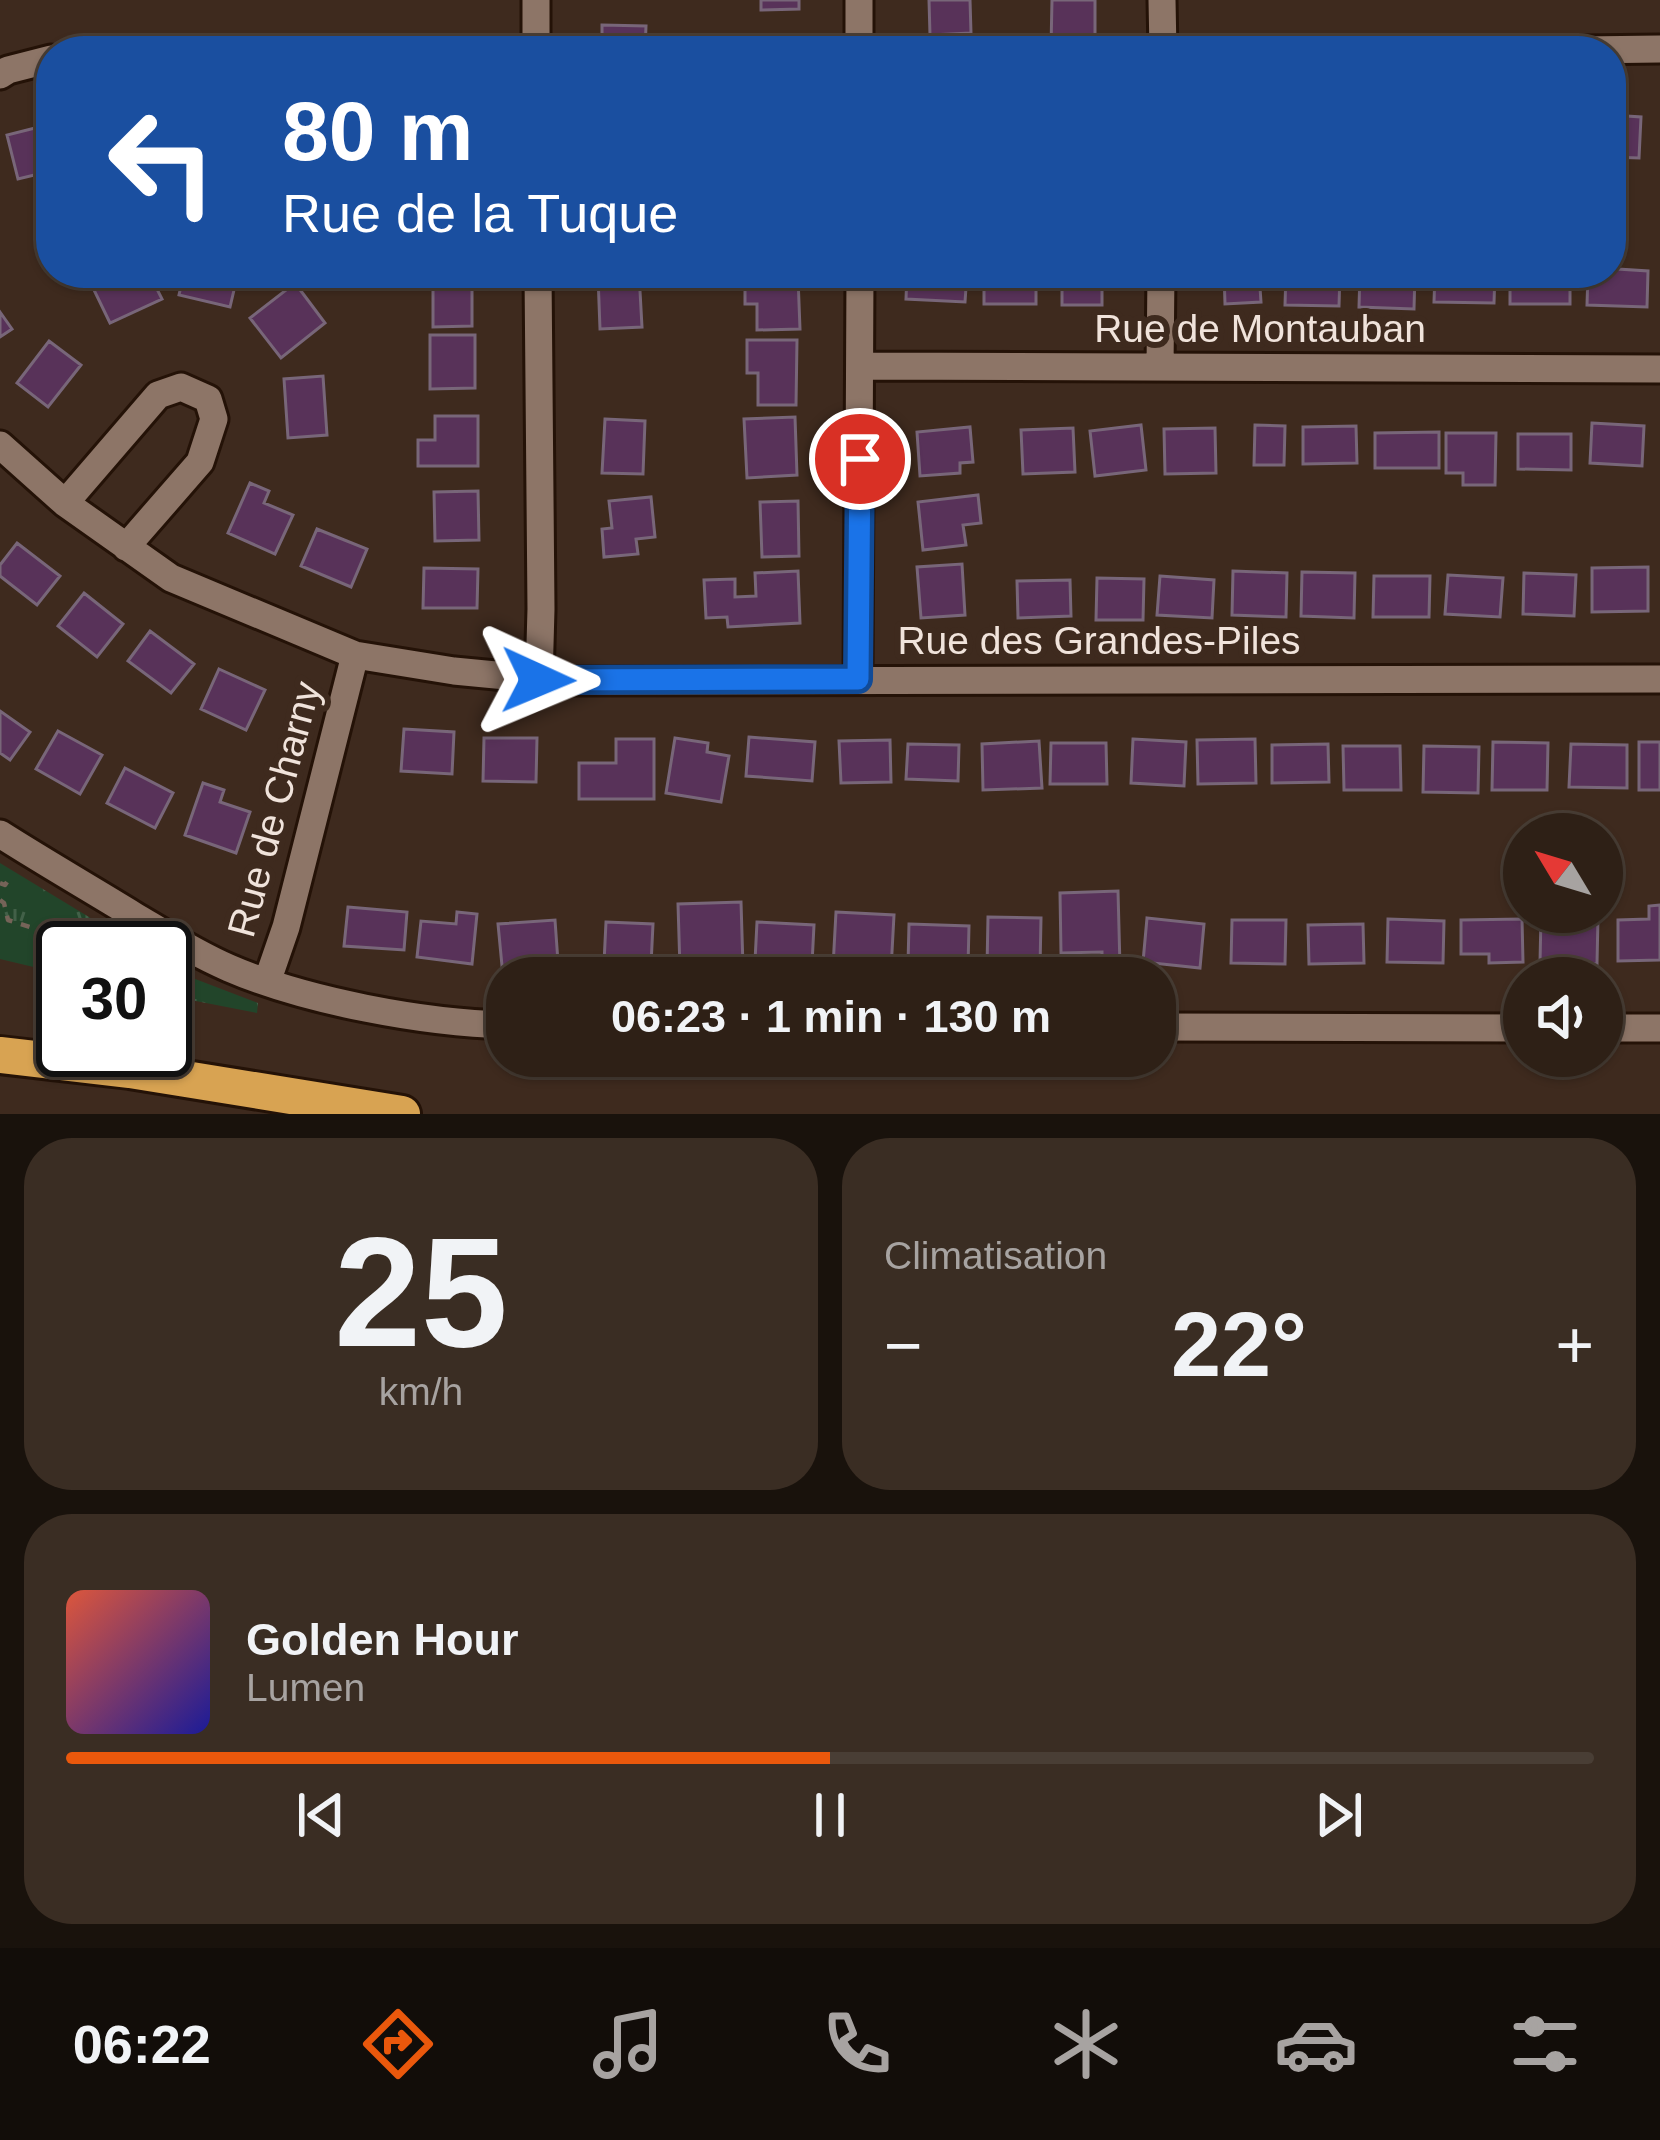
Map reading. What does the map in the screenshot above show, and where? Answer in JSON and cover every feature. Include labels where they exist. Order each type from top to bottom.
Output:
[{"type":"highway","points":[[0,1055],[130,1070],[402,1114]]},
{"type":"street","points":[[536,0],[536,36]]},
{"type":"street","points":[[859,0],[860,36]]},
{"type":"street","points":[[1162,0],[1162,36]]},
{"type":"street","points":[[1626,50],[1660,50]]},
{"type":"street","points":[[0,75],[36,63]]},
{"type":"street","points":[[538,288],[538,680]]},
{"type":"street","points":[[858,679],[860,288]]},
{"type":"street","points":[[1160,367],[1161,288]]},
{"type":"street","name":"Rue de Montauban","points":[[861,365],[1660,369]]},
{"type":"street","points":[[65,503],[158,395],[181,387],[208,399],[214,419],[200,462],[126,547]]},
{"type":"street","name":"Rue des Grandes-Piles","points":[[0,445],[65,503],[171,578],[355,655],[406,664],[538,680],[1660,679]]},
{"type":"street","name":"Rue de Charny","points":[[268,982],[355,655]]},
{"type":"street","points":[[0,834],[200,954],[268,982],[382,1010],[486,1024]]},
{"type":"street","points":[[1176,1028],[1503,1028]]},
{"type":"street","points":[[1623,1028],[1660,1028]]},
{"type":"path","points":[[0,883],[5,885],[14,872]]},
{"type":"path","points":[[0,900],[8,920],[30,927]]},
{"type":"green space","points":[[0,863],[96,921],[36,921],[36,968],[0,959]]},
{"type":"green space","points":[[192,978],[258,1003],[257,1013],[192,1000]]},
{"type":"building","points":[[761,0],[799,0],[799,9],[761,10]]},
{"type":"building","points":[[929,0],[970,0],[971,33],[930,35]]},
{"type":"building","points":[[1052,0],[1095,0],[1095,36],[1051,36]]},
{"type":"building","points":[[602,25],[646,26],[646,36],[602,36]]},
{"type":"building","points":[[1626,116],[1641,117],[1639,158],[1626,158]]},
{"type":"building","points":[[36,128],[36,175],[18,179],[7,135]]},
{"type":"building","points":[[1626,270],[1648,271],[1647,307],[1587,305],[1588,288],[1626,288]]},
{"type":"building","points":[[156,288],[162,299],[110,323],[94,290]]},
{"type":"building","points":[[181,288],[234,288],[230,307],[179,295]]},
{"type":"building","points":[[289,288],[299,288],[325,323],[281,358],[250,318]]},
{"type":"building","points":[[433,288],[472,288],[472,326],[433,327]]},
{"type":"building","points":[[598,288],[640,288],[642,327],[600,329]]},
{"type":"building","points":[[745,288],[798,288],[800,329],[757,330],[757,304],[745,304]]},
{"type":"building","points":[[906,288],[966,288],[965,302],[906,299]]},
{"type":"building","points":[[984,288],[1036,288],[1036,304],[984,304]]},
{"type":"building","points":[[1062,288],[1102,288],[1102,305],[1062,305]]},
{"type":"building","points":[[1224,288],[1260,288],[1261,302],[1225,304]]},
{"type":"building","points":[[1286,288],[1340,288],[1339,306],[1285,305]]},
{"type":"building","points":[[1360,288],[1415,288],[1414,309],[1359,307]]},
{"type":"building","points":[[1434,288],[1494,288],[1494,303],[1434,302]]},
{"type":"building","points":[[1510,288],[1570,288],[1570,304],[1510,304]]},
{"type":"building","points":[[0,312],[12,329],[0,337]]},
{"type":"building","points":[[430,335],[475,335],[475,388],[430,389]]},
{"type":"building","points":[[747,340],[797,340],[796,405],[758,405],[758,373],[747,373]]},
{"type":"building","points":[[49,341],[81,365],[48,407],[17,383]]},
{"type":"building","points":[[323,376],[327,435],[288,438],[284,379]]},
{"type":"building","points":[[435,416],[478,416],[478,466],[418,466],[418,440],[435,440]]},
{"type":"building","points":[[795,417],[797,475],[747,478],[744,419]]},
{"type":"building","points":[[605,419],[645,421],[643,474],[602,473]]},
{"type":"building","points":[[1592,423],[1644,426],[1642,466],[1590,463]]},
{"type":"building","points":[[1141,425],[1146,470],[1095,476],[1090,431]]},
{"type":"building","points":[[1255,425],[1285,426],[1284,465],[1254,465]]},
{"type":"building","points":[[1356,426],[1357,463],[1303,464],[1303,427]]},
{"type":"building","points":[[970,427],[973,462],[960,463],[960,473],[920,476],[917,432]]},
{"type":"building","points":[[1073,428],[1075,472],[1023,474],[1021,430]]},
{"type":"building","points":[[1215,428],[1216,473],[1165,474],[1164,429]]},
{"type":"building","points":[[1439,432],[1439,468],[1375,468],[1375,433]]},
{"type":"building","points":[[1446,433],[1496,433],[1495,485],[1463,485],[1463,473],[1446,473]]},
{"type":"building","points":[[1518,434],[1571,434],[1571,470],[1518,469]]},
{"type":"building","points":[[250,483],[269,491],[264,503],[293,515],[275,554],[228,533]]},
{"type":"building","points":[[478,491],[479,540],[435,541],[434,492]]},
{"type":"building","points":[[978,495],[981,523],[963,525],[966,545],[923,550],[918,502]]},
{"type":"building","points":[[651,497],[655,537],[636,539],[638,554],[604,557],[602,529],[612,528],[609,501]]},
{"type":"building","points":[[798,501],[799,556],[762,557],[760,502]]},
{"type":"building","points":[[317,529],[367,549],[351,587],[301,566]]},
{"type":"building","points":[[17,543],[60,576],[37,605],[0,576],[0,565]]},
{"type":"building","points":[[962,564],[965,615],[921,618],[917,567]]},
{"type":"building","points":[[1648,567],[1648,611],[1592,612],[1592,568]]},
{"type":"building","points":[[424,568],[478,569],[477,608],[423,608]]},
{"type":"building","points":[[798,571],[800,623],[728,627],[727,617],[706,618],[704,580],[735,579],[735,597],[756,596],[755,573]]},
{"type":"building","points":[[1233,571],[1287,573],[1286,617],[1232,615]]},
{"type":"building","points":[[1302,572],[1355,573],[1354,618],[1301,616]]},
{"type":"building","points":[[1524,573],[1576,575],[1574,616],[1523,614]]},
{"type":"building","points":[[1448,575],[1503,578],[1500,617],[1445,614]]},
{"type":"building","points":[[1160,576],[1214,580],[1212,618],[1157,615]]},
{"type":"building","points":[[1374,576],[1430,576],[1429,617],[1373,617]]},
{"type":"building","points":[[1097,578],[1144,579],[1143,620],[1096,620]]},
{"type":"building","points":[[1070,580],[1071,616],[1018,618],[1017,581]]},
{"type":"building","points":[[84,593],[123,624],[97,657],[58,626]]},
{"type":"building","points":[[150,631],[194,664],[171,693],[128,661]]},
{"type":"building","points":[[219,669],[265,690],[246,730],[201,709]]},
{"type":"building","points":[[0,711],[30,732],[10,760],[0,753]]},
{"type":"building","points":[[404,729],[454,732],[452,774],[401,771]]},
{"type":"building","points":[[58,731],[102,755],[80,794],[36,769]]},
{"type":"building","points":[[749,737],[815,742],[812,781],[746,776]]},
{"type":"building","points":[[484,738],[537,738],[536,782],[483,781]]},
{"type":"building","points":[[675,738],[708,743],[707,752],[729,756],[721,802],[666,793]]},
{"type":"building","points":[[616,739],[654,739],[654,799],[579,799],[579,763],[616,763]]},
{"type":"building","points":[[1133,739],[1186,742],[1184,786],[1131,783]]},
{"type":"building","points":[[1255,739],[1256,783],[1198,784],[1197,740]]},
{"type":"building","points":[[890,740],[891,782],[841,783],[839,741]]},
{"type":"building","points":[[1039,741],[1042,788],[983,790],[982,744]]},
{"type":"building","points":[[1493,742],[1548,743],[1547,790],[1492,790]]},
{"type":"building","points":[[1639,742],[1660,742],[1660,790],[1639,790]]},
{"type":"building","points":[[1051,743],[1106,743],[1107,784],[1050,784]]},
{"type":"building","points":[[908,744],[959,745],[958,781],[906,779]]},
{"type":"building","points":[[1328,744],[1329,782],[1272,783],[1272,745]]},
{"type":"building","points":[[1571,744],[1627,745],[1627,788],[1569,787]]},
{"type":"building","points":[[1343,746],[1400,746],[1401,790],[1344,790]]},
{"type":"building","points":[[1424,746],[1479,747],[1478,793],[1423,792]]},
{"type":"building","points":[[125,768],[173,793],[155,828],[107,803]]},
{"type":"building","points":[[203,783],[224,790],[220,802],[250,812],[236,853],[185,835]]},
{"type":"building","points":[[1118,891],[1120,957],[1102,957],[1102,952],[1061,953],[1060,893]]},
{"type":"building","points":[[741,902],[743,957],[680,957],[678,904]]},
{"type":"building","points":[[1660,905],[1660,960],[1623,961],[1618,957],[1618,933],[1623,933],[1623,920],[1649,919],[1649,906]]},
{"type":"building","points":[[348,907],[407,912],[404,950],[344,946]]},
{"type":"building","points":[[457,912],[477,914],[472,964],[417,957],[421,921],[456,924]]},
{"type":"building","points":[[836,912],[894,915],[892,957],[834,957]]},
{"type":"building","points":[[988,917],[1041,918],[1040,957],[987,957]]},
{"type":"building","points":[[1147,918],[1204,924],[1200,968],[1176,965],[1176,957],[1143,957]]},
{"type":"building","points":[[1388,919],[1444,921],[1443,963],[1387,962]]},
{"type":"building","points":[[1503,919],[1503,933],[1522,933],[1523,957],[1489,963],[1489,954],[1461,954],[1461,920]]},
{"type":"building","points":[[555,920],[558,957],[501,957],[498,924]]},
{"type":"building","points":[[1232,920],[1286,920],[1285,964],[1231,963]]},
{"type":"building","points":[[606,922],[653,924],[651,957],[604,957]]},
{"type":"building","points":[[757,922],[814,925],[812,957],[755,957]]},
{"type":"building","points":[[909,924],[969,926],[968,957],[908,957]]},
{"type":"building","points":[[1363,924],[1364,963],[1309,964],[1308,925]]},
{"type":"building","points":[[1541,933],[1598,933],[1597,957],[1540,957]]},
{"type":"route","points":[[538,680],[858,679],[860,459]]}]
